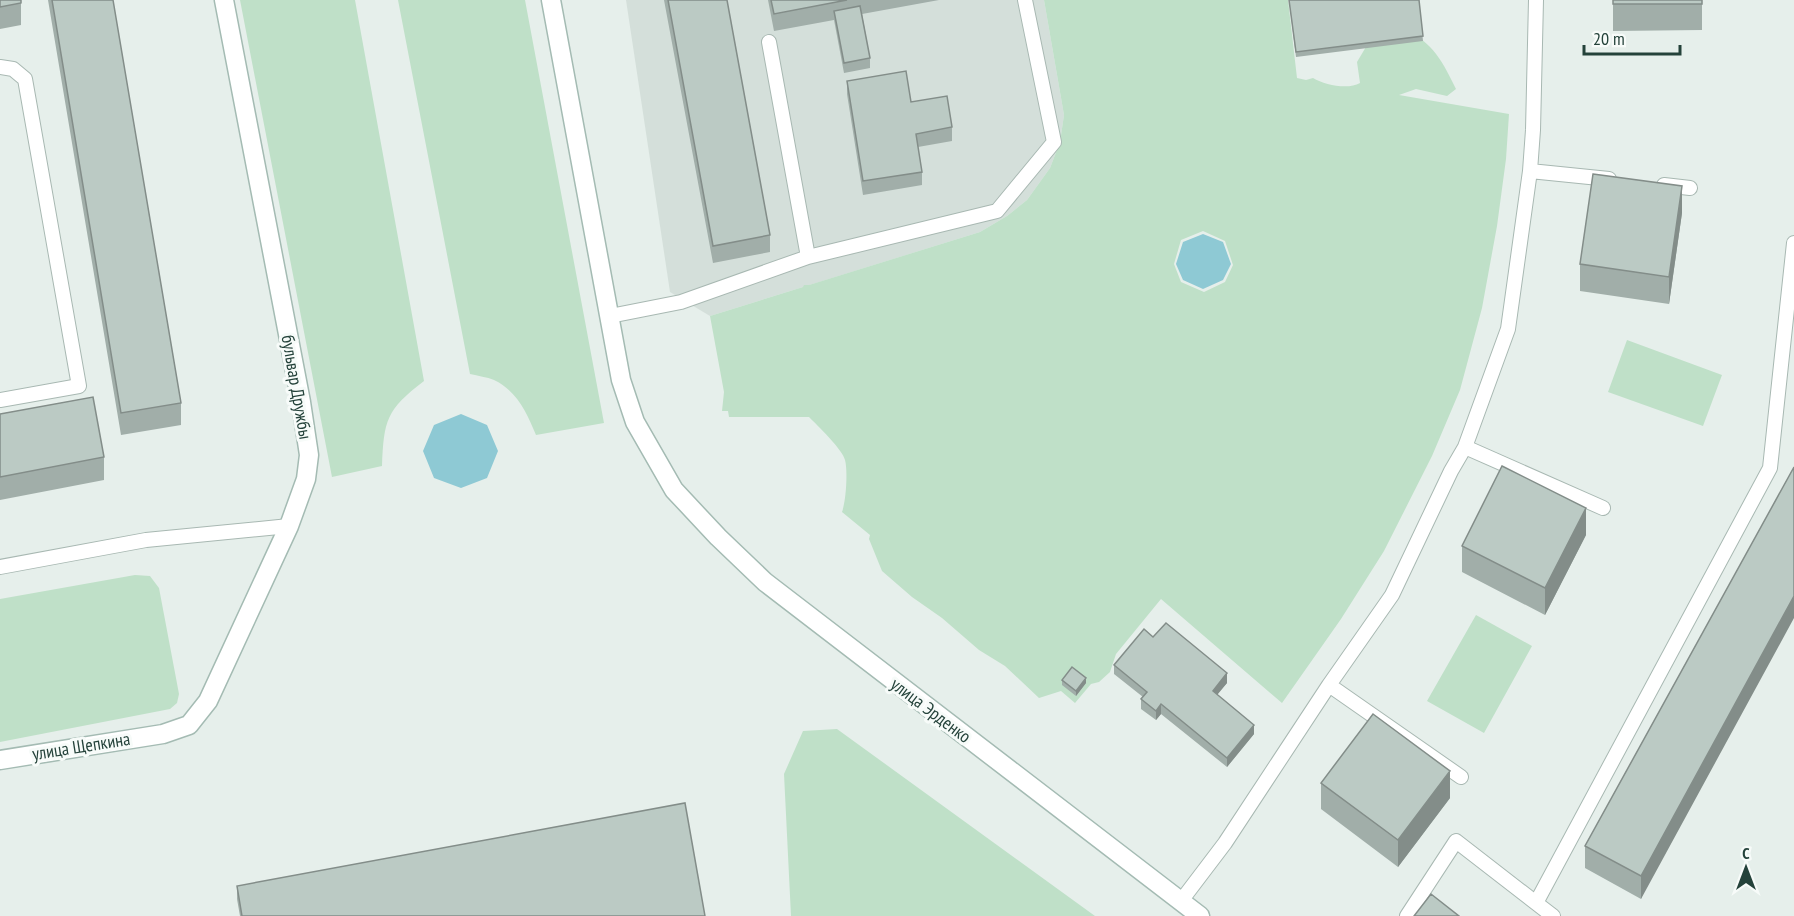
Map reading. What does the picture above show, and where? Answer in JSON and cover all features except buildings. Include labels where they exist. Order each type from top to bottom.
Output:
[{"type":"main road","name":"бульвар Дружбы","points":[[163,734],[189,725],[208,701],[289,526],[306,479],[309,455],[301,402],[224,0]]},
{"type":"main road","points":[[552,0],[610,316]]},
{"type":"main road","name":"улица Эрденко","points":[[610,316],[621,380],[635,422],[674,490],[718,537],[765,582],[1200,916]]},
{"type":"main road","name":"улица Щепкина","points":[[0,760],[163,734]]},
{"type":"lane","points":[[610,316],[681,302],[808,257],[997,211],[1054,142],[1025,0]]},
{"type":"lane","points":[[1181,901],[1225,843],[1329,685],[1392,595],[1451,471],[1465,447],[1508,329],[1530,171],[1536,0]]},
{"type":"lane","points":[[769,42],[808,257]]},
{"type":"lane","points":[[0,67],[13,69],[24,80],[79,386],[0,400]]},
{"type":"lane","points":[[1530,171],[1622,181]]},
{"type":"lane","points":[[1656,184],[1690,188]]},
{"type":"lane","points":[[1536,903],[1770,468],[1794,243]]},
{"type":"lane","points":[[1465,447],[1603,508]]},
{"type":"lane","points":[[0,567],[146,540],[289,526]]},
{"type":"lane","points":[[1329,685],[1461,777]]},
{"type":"lane","points":[[1407,916],[1456,841],[1553,916]]},
{"type":"shaded area","points":[[626,0],[1044,0],[1064,115],[1060,142],[1050,168],[1027,200],[1007,216],[980,232],[710,316],[670,292]]},
{"type":"green space","points":[[240,0],[355,0],[424,381],[402,400],[390,417],[384,437],[382,466],[332,477]]},
{"type":"green space","points":[[398,0],[525,0],[604,423],[536,435],[525,411],[509,390],[494,380],[470,374]]},
{"type":"green space","points":[[1044,0],[1288,0],[1297,78],[1306,80],[1313,78],[1330,85],[1349,86],[1360,83],[1357,62],[1376,30],[1402,30],[1423,40],[1430,47],[1442,62],[1456,89],[1447,96],[1416,89],[1399,95],[1509,114],[1506,159],[1497,226],[1482,308],[1460,390],[1432,456],[1384,551],[1341,619],[1282,703],[1161,599],[1116,654],[1110,672],[1099,682],[1091,684],[1075,703],[1061,691],[1039,698],[1005,666],[979,650],[882,571],[869,539],[870,535],[842,512],[845,501],[845,460],[840,450],[809,417],[729,417],[728,411],[722,411],[724,392],[710,316],[980,232],[1007,216],[1027,200],[1050,168],[1060,142],[1064,115]],"holes":[[[1203,231],[1225,241],[1233,265],[1225,282],[1204,292],[1181,282],[1174,264],[1181,240]]]},
{"type":"green space","points":[[1627,340],[1722,375],[1703,426],[1608,392]]},
{"type":"green space","points":[[135,575],[150,576],[159,588],[179,694],[177,703],[170,709],[0,742],[0,599]]},
{"type":"green space","points":[[1476,615],[1532,646],[1484,733],[1427,701]]},
{"type":"green space","points":[[837,729],[1095,916],[791,916],[784,774],[803,731]]},
{"type":"water","points":[[1203,234],[1223,242],[1231,264],[1223,280],[1203,289],[1183,280],[1176,264],[1183,242]]},
{"type":"water","points":[[461,414],[487,425],[498,451],[487,478],[461,488],[434,478],[423,451],[434,425]]}]
